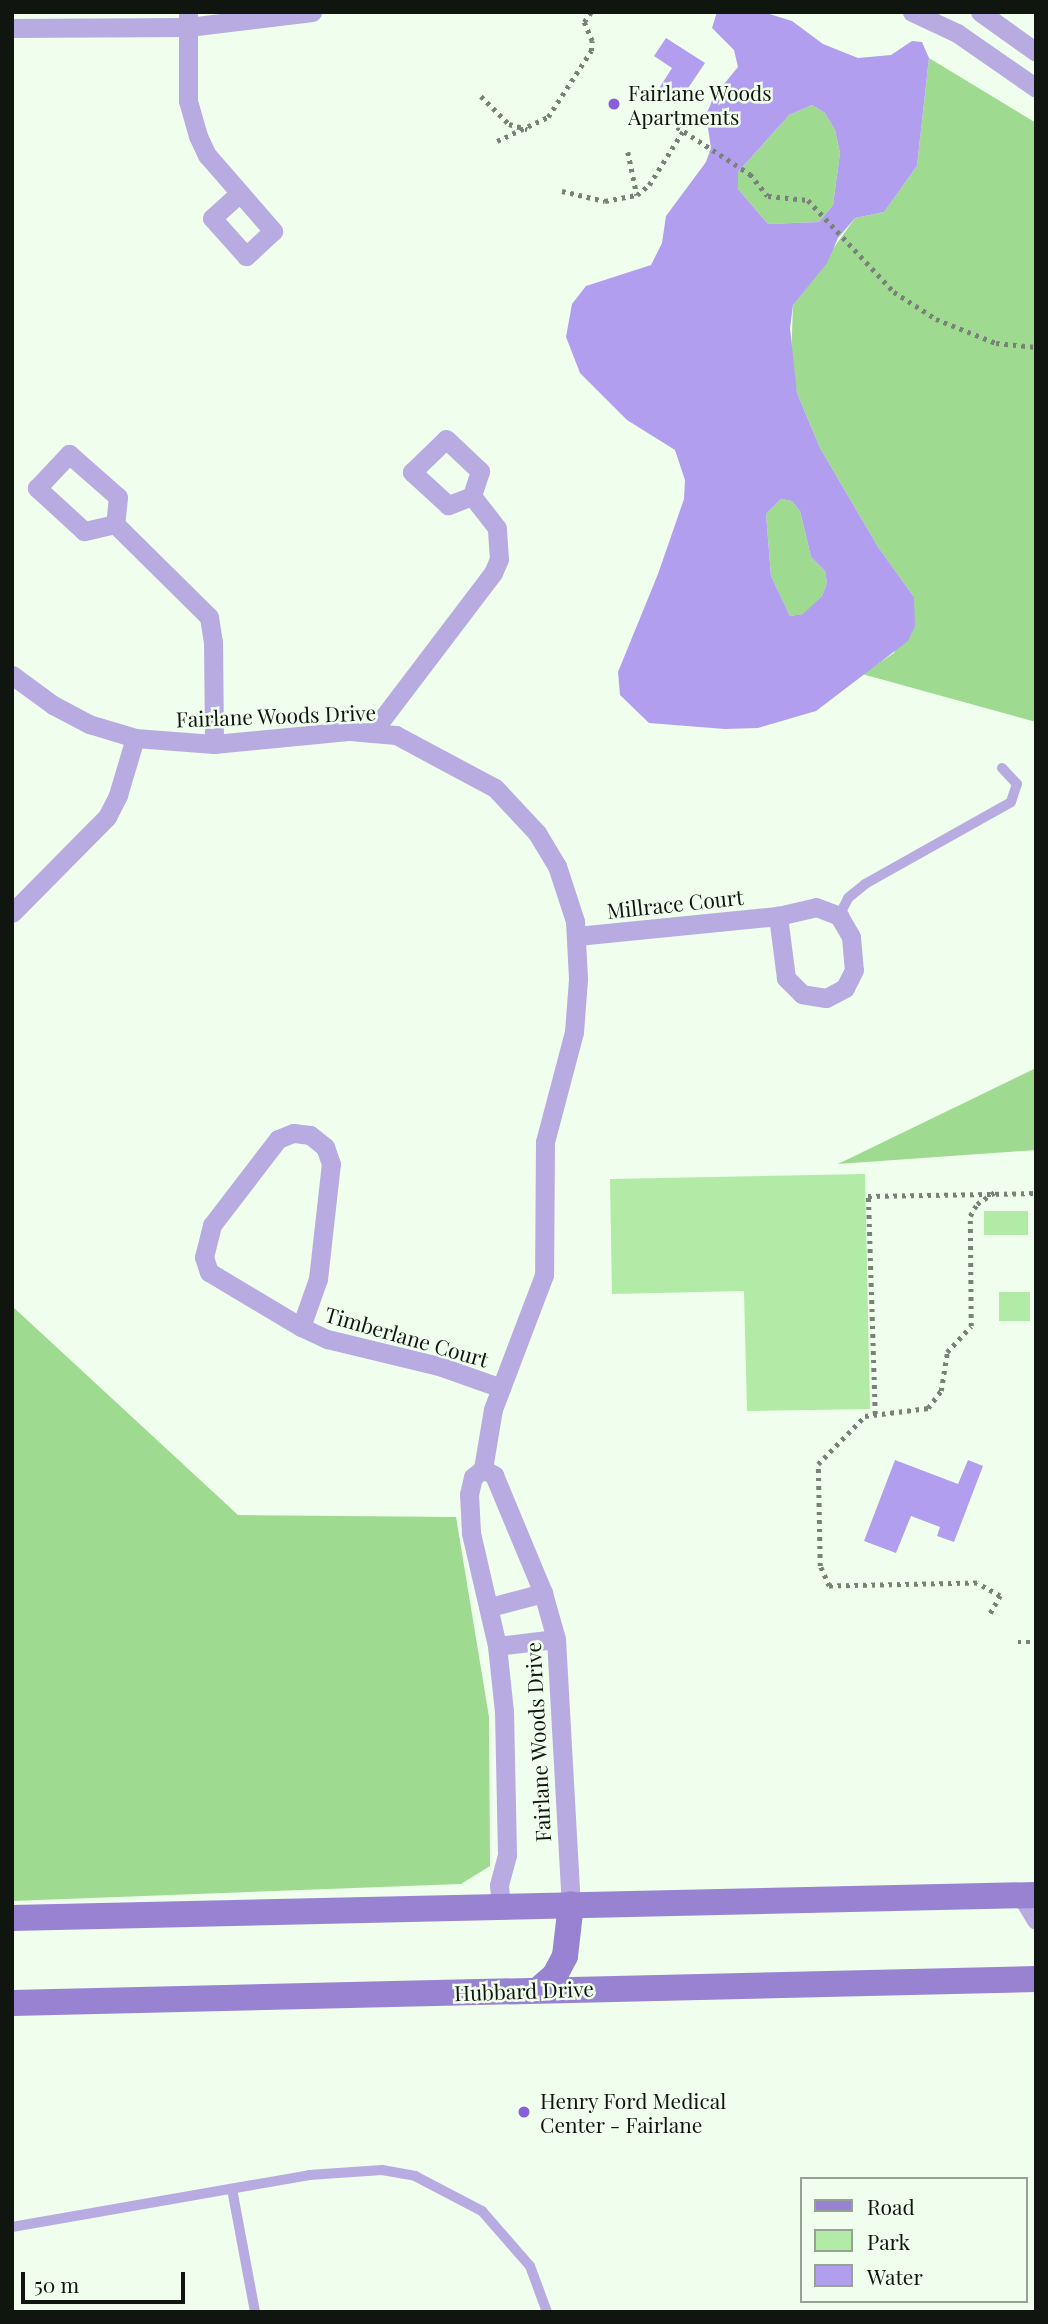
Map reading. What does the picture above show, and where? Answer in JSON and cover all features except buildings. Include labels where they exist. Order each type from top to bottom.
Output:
[{"type":"street","points":[[12,28],[312,12]]},
{"type":"street","points":[[912,12],[957,33],[1036,88]]},
{"type":"street","points":[[980,12],[1036,52]]},
{"type":"street","points":[[188,20],[188,101],[198,136],[207,155],[239,194]]},
{"type":"street","points":[[373,731],[494,573],[500,551],[497,528],[472,496]]},
{"type":"street","points":[[115,524],[209,617],[213,642],[214,744]]},
{"type":"street","name":"Fairlane Woods Drive","points":[[12,676],[52,705],[89,724],[135,738],[214,744],[373,731],[423,745],[512,803],[557,866],[576,936],[574,1032],[545,1142],[544,1275],[501,1388],[482,1469],[473,1477],[469,1517],[490,1607],[504,1711],[506,1855],[499,1885],[500,1906]]},
{"type":"street","points":[[12,913],[107,817],[118,795],[135,738]]},
{"type":"street","name":"Millrace Court","points":[[576,936],[778,916],[816,906],[839,916]]},
{"type":"street","points":[[778,916],[786,978],[802,994],[826,998],[845,988],[854,970],[851,937],[839,916]]},
{"type":"street","name":"Timberlane Court","points":[[301,1327],[318,1279],[331,1164],[325,1147],[310,1135],[293,1133],[278,1139],[212,1225],[204,1257],[209,1272],[301,1327],[327,1339],[439,1366],[501,1388]]},
{"type":"street","name":"Fairlane Woods Drive","points":[[482,1469],[494,1475],[543,1593],[556,1639],[570,1904]]},
{"type":"street","points":[[490,1607],[543,1593]]},
{"type":"street","points":[[497,1646],[556,1639]]},
{"type":"street","points":[[12,1918],[1028,1895],[1036,1920]]},
{"type":"street","points":[[538,1990],[555,1975],[565,1956],[570,1904]]},
{"type":"street","name":"Hubbard Drive","points":[[12,2003],[1036,1979]]},
{"type":"lane","points":[[839,916],[848,898],[864,884],[1011,802],[1017,784],[1002,768]]},
{"type":"lane","points":[[12,2227],[345,2171],[415,2176],[482,2211],[509,2238],[530,2266],[547,2312]]},
{"type":"lane","points":[[232,2189],[255,2312]]},
{"type":"path","points":[[497,141],[529,130],[548,117],[587,59],[592,41],[584,22],[591,12]]},
{"type":"path","points":[[481,96],[509,124],[529,130]]},
{"type":"path","points":[[677,127],[750,174],[768,197],[797,196],[822,213],[894,292],[936,319],[996,343],[1036,347]]},
{"type":"path","points":[[562,191],[606,201],[637,195],[649,185],[683,131]]},
{"type":"path","points":[[628,152],[637,195]]},
{"type":"path","points":[[990,1613],[1000,1596],[977,1583],[839,1588],[822,1579],[818,1464],[865,1416],[928,1408],[941,1391],[947,1352],[971,1326],[970,1216],[976,1204],[995,1192]]},
{"type":"path","points":[[875,1414],[868,1196],[1036,1193]]},
{"type":"path","points":[[1018,1642],[1036,1642]]},
{"type":"green space","points":[[929,58],[1036,123],[1036,722],[862,674],[894,653],[914,597],[878,547],[820,448],[797,393],[791,360],[793,305],[855,218],[884,212],[917,166]]},
{"type":"green space","points":[[812,105],[825,113],[835,130],[840,153],[833,205],[819,222],[768,224],[738,189],[738,172],[789,115]]},
{"type":"green space","points":[[781,499],[792,501],[800,511],[811,557],[825,571],[827,583],[822,596],[804,614],[790,616],[771,576],[766,514]]},
{"type":"green space","points":[[1036,1068],[1036,1150],[838,1164]]},
{"type":"green space","points":[[865,1174],[870,1409],[747,1411],[744,1291],[612,1294],[610,1179]]},
{"type":"green space","points":[[984,1211],[1028,1211],[1028,1235],[984,1235]]},
{"type":"green space","points":[[999,1292],[1030,1292],[1030,1321],[999,1321]]},
{"type":"green space","points":[[12,1306],[238,1515],[456,1517],[489,1717],[490,1866],[461,1884],[12,1901]]},
{"type":"water","points":[[717,12],[763,12],[792,21],[823,44],[858,58],[891,55],[912,41],[922,42],[929,58],[917,166],[884,212],[855,218],[838,238],[827,263],[793,305],[790,328],[797,393],[820,448],[878,547],[914,597],[915,626],[908,641],[816,711],[758,728],[725,729],[649,723],[620,695],[618,672],[658,574],[684,499],[685,480],[675,450],[627,420],[580,373],[566,337],[572,304],[586,286],[651,265],[662,243],[666,216],[706,162],[711,148],[706,115],[714,96],[738,67],[734,50],[712,28]],"holes":[[[812,105],[825,113],[835,130],[840,153],[833,205],[819,222],[768,224],[738,189],[738,172],[789,115]],[[781,499],[792,501],[800,511],[811,557],[825,571],[827,583],[822,596],[803,614],[790,616],[771,576],[766,514]]]},
{"type":"water","points":[[666,38],[705,63],[678,103],[658,90],[672,68],[654,56]]},
{"type":"water","points":[[895,1460],[958,1484],[968,1460],[983,1466],[954,1542],[937,1536],[940,1527],[911,1516],[896,1553],[864,1541]]},
{"type":"place","name":"Fairlane Woods Apartments","points":[[614,104]]},
{"type":"place","name":"Henry Ford Medical Center - Fairlane","points":[[524,2112]]}]
